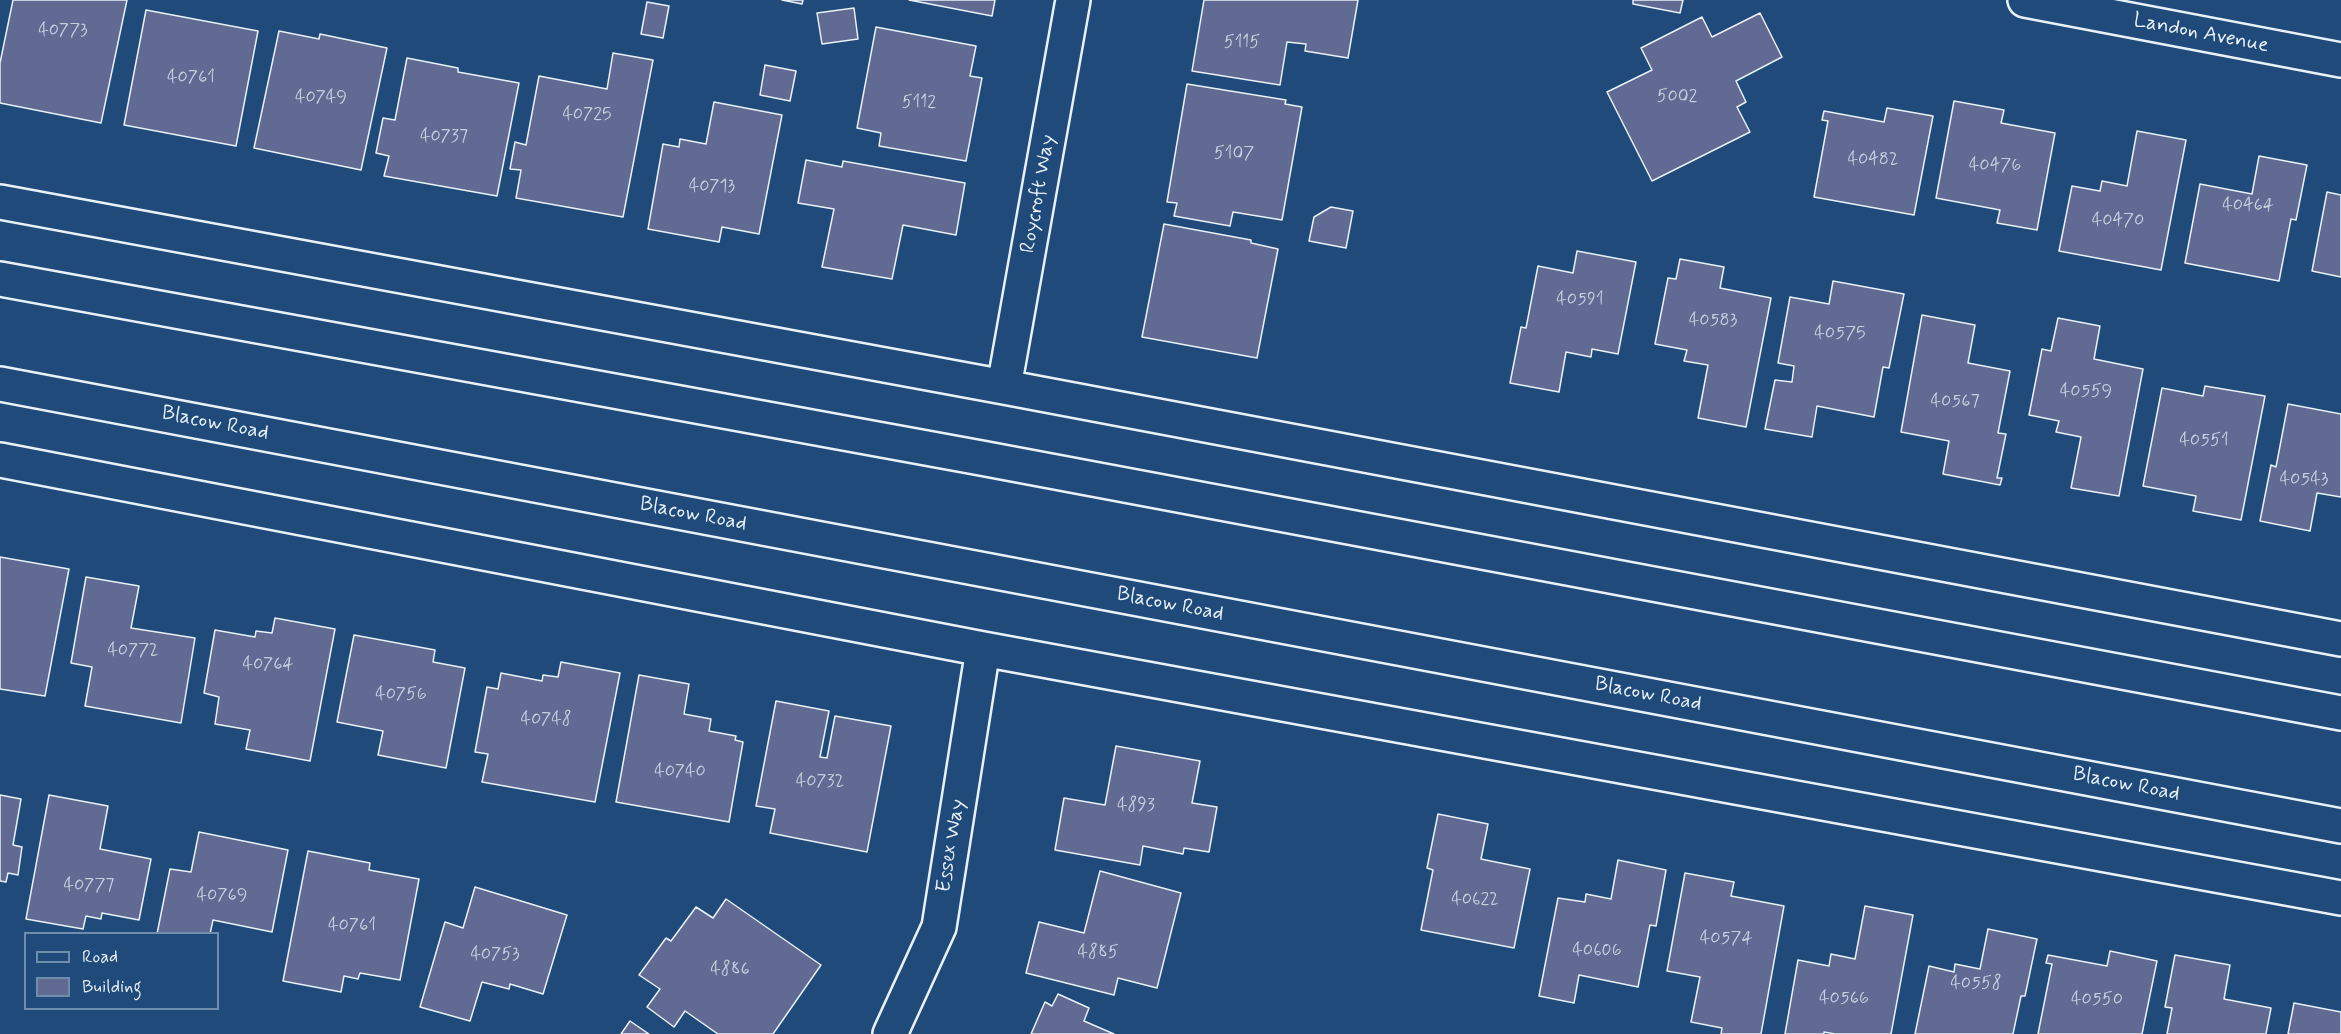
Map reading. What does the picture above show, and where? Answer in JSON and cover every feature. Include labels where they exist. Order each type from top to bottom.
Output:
[{"type":"street","name":"Roycroft Way","points":[[1004,387],[1073,0]]},
{"type":"street","name":"Landon Avenue","points":[[2025,0],[2341,60]]},
{"type":"street","points":[[0,202],[1004,387],[2341,639]]},
{"type":"street","points":[[0,279],[981,458],[2341,713]]},
{"type":"street","name":"Blacow Road","points":[[0,384],[2341,825]]},
{"type":"street","points":[[0,460],[983,649],[2341,898]]},
{"type":"street","name":"Essex Way","points":[[890,1034],[939,927],[983,649]]},
{"type":"building","points":[[13,0],[127,0],[101,123],[0,103],[0,63]]},
{"type":"building","points":[[782,0],[803,0],[802,4]]},
{"type":"building","points":[[909,0],[995,0],[992,16]]},
{"type":"building","points":[[1204,0],[1358,0],[1348,58],[1305,51],[1306,44],[1287,42],[1280,85],[1192,71]]},
{"type":"building","points":[[1633,0],[1683,0],[1680,13],[1633,4]]},
{"type":"building","points":[[647,2],[669,6],[663,38],[641,34]]},
{"type":"building","points":[[854,8],[858,39],[822,44],[817,13]]},
{"type":"building","points":[[146,10],[258,31],[236,146],[124,125]]},
{"type":"building","points":[[1760,13],[1782,57],[1736,81],[1746,102],[1737,107],[1750,132],[1652,181],[1607,92],[1652,70],[1641,48],[1702,17],[1712,37]]},
{"type":"building","points":[[876,27],[976,46],[970,76],[982,78],[966,161],[879,146],[881,133],[857,128]]},
{"type":"building","points":[[279,31],[319,39],[320,34],[387,48],[361,170],[254,148]]},
{"type":"building","points":[[613,53],[653,60],[623,217],[516,198],[521,170],[510,169],[515,142],[526,145],[539,76],[607,89]]},
{"type":"building","points":[[407,58],[458,68],[458,72],[519,83],[497,196],[384,176],[389,156],[376,153],[383,118],[395,120]]},
{"type":"building","points":[[765,65],[796,71],[790,101],[760,95]]},
{"type":"building","points":[[1187,84],[1286,100],[1285,104],[1302,107],[1282,220],[1233,212],[1230,226],[1174,216],[1177,203],[1167,202]]},
{"type":"building","points":[[1954,101],[2004,110],[2001,123],[2055,133],[2037,230],[1997,223],[2000,210],[1936,198]]},
{"type":"building","points":[[714,102],[782,115],[759,234],[722,227],[719,242],[648,229],[663,144],[679,147],[680,139],[706,144]]},
{"type":"building","points":[[1887,108],[1933,116],[1914,215],[1814,197],[1828,121],[1822,120],[1824,111],[1884,122]]},
{"type":"building","points":[[2137,131],[2186,140],[2161,270],[2059,251],[2072,186],[2100,191],[2102,181],[2127,186]]},
{"type":"building","points":[[2259,156],[2307,165],[2296,220],[2291,219],[2279,281],[2185,263],[2200,184],[2252,194]]},
{"type":"building","points":[[806,160],[842,167],[843,161],[965,183],[956,235],[903,225],[892,279],[822,267],[834,209],[798,203]]},
{"type":"building","points":[[2327,192],[2341,195],[2341,277],[2312,271]]},
{"type":"building","points":[[1331,207],[1353,211],[1346,248],[1309,241],[1314,217]]},
{"type":"building","points":[[1164,224],[1251,240],[1251,243],[1278,249],[1257,358],[1142,337]]},
{"type":"building","points":[[1577,251],[1636,262],[1618,354],[1592,349],[1591,357],[1566,352],[1559,392],[1510,383],[1521,327],[1526,328],[1538,266],[1573,273]]},
{"type":"building","points":[[1680,259],[1724,267],[1720,288],[1771,298],[1746,427],[1698,418],[1708,365],[1684,361],[1687,350],[1655,344],[1668,278],[1676,279]]},
{"type":"building","points":[[1833,281],[1904,294],[1889,368],[1883,367],[1874,417],[1817,406],[1812,437],[1765,429],[1775,380],[1792,382],[1794,366],[1778,363],[1790,297],[1829,304]]},
{"type":"building","points":[[1922,315],[1975,325],[1968,363],[2010,371],[1998,433],[2006,434],[1997,478],[2002,478],[2000,485],[1943,474],[1949,441],[1901,432]]},
{"type":"building","points":[[2058,318],[2100,326],[2094,359],[2143,369],[2119,496],[2071,488],[2081,437],[2056,432],[2059,421],[2029,415],[2042,349],[2051,351]]},
{"type":"building","points":[[2205,386],[2265,396],[2241,520],[2193,511],[2196,496],[2143,486],[2162,388],[2203,396]]},
{"type":"building","points":[[2288,404],[2341,414],[2341,497],[2317,493],[2310,531],[2260,521],[2271,465],[2276,467]]},
{"type":"building","points":[[0,557],[69,569],[45,696],[0,689]]},
{"type":"building","points":[[86,577],[139,586],[131,628],[195,638],[181,723],[85,706],[92,667],[71,663]]},
{"type":"building","points":[[275,618],[335,629],[310,761],[246,749],[250,730],[215,724],[219,697],[204,693],[215,630],[255,637],[256,631],[272,633]]},
{"type":"building","points":[[354,635],[435,650],[433,662],[465,668],[446,768],[378,755],[383,731],[337,722]]},
{"type":"building","points":[[561,662],[620,673],[595,802],[482,782],[488,754],[475,752],[487,687],[498,689],[501,673],[542,681],[543,675],[558,677]]},
{"type":"building","points":[[639,675],[689,684],[684,714],[711,719],[709,731],[736,736],[735,740],[743,742],[729,822],[616,802]]},
{"type":"building","points":[[776,701],[829,711],[820,757],[827,758],[835,716],[891,726],[867,852],[770,833],[775,809],[756,806]]},
{"type":"building","points":[[1116,746],[1200,761],[1192,803],[1217,807],[1209,852],[1184,848],[1183,854],[1143,846],[1140,865],[1055,850],[1064,798],[1105,805]]},
{"type":"building","points":[[0,795],[21,799],[13,845],[22,847],[18,875],[8,873],[6,882],[0,881]]},
{"type":"building","points":[[49,795],[108,806],[100,849],[151,859],[139,920],[102,913],[101,919],[86,916],[83,929],[26,919]]},
{"type":"building","points":[[1438,814],[1488,824],[1481,859],[1530,869],[1514,948],[1421,930],[1433,870],[1427,868]]},
{"type":"building","points":[[199,832],[288,850],[272,932],[213,920],[210,932],[157,932],[170,869],[191,872]]},
{"type":"building","points":[[308,851],[370,863],[369,870],[419,879],[400,980],[360,973],[358,979],[344,976],[341,992],[283,981]]},
{"type":"building","points":[[1618,860],[1666,870],[1656,926],[1650,925],[1638,987],[1579,975],[1574,1003],[1539,996],[1558,898],[1585,902],[1586,894],[1611,899]]},
{"type":"building","points":[[1100,871],[1181,893],[1157,988],[1118,978],[1114,995],[1026,973],[1039,922],[1084,933]]},
{"type":"building","points":[[1685,873],[1734,882],[1731,896],[1784,906],[1761,1034],[1721,1034],[1722,1028],[1691,1022],[1700,977],[1667,971]]},
{"type":"building","points":[[475,887],[567,915],[543,994],[510,984],[509,989],[482,982],[470,1021],[420,1007],[445,922],[463,928]]},
{"type":"building","points":[[726,899],[821,965],[773,1034],[718,1034],[685,1011],[674,1027],[647,1007],[660,989],[639,975],[666,938],[671,941],[696,907],[713,918]]},
{"type":"building","points":[[1865,906],[1913,915],[1891,1034],[1824,1032],[1824,1034],[1785,1034],[1798,960],[1829,966],[1831,954],[1855,959]]},
{"type":"building","points":[[1988,929],[2037,939],[2025,996],[2021,996],[2013,1034],[1915,1034],[1929,966],[1954,972],[1955,964],[1980,969]]},
{"type":"building","points":[[2110,951],[2157,961],[2142,1034],[2038,1034],[2052,964],[2046,963],[2048,955],[2107,966]]},
{"type":"building","points":[[2175,955],[2230,965],[2224,999],[2271,1008],[2266,1034],[2167,1034],[2172,1008],[2165,1007]]},
{"type":"building","points":[[1058,994],[1089,1008],[1084,1021],[1114,1034],[1031,1034],[1045,1002],[1052,1006]]},
{"type":"building","points":[[2294,1003],[2341,1012],[2341,1034],[2288,1034]]},
{"type":"building","points":[[630,1021],[649,1034],[621,1034]]}]
